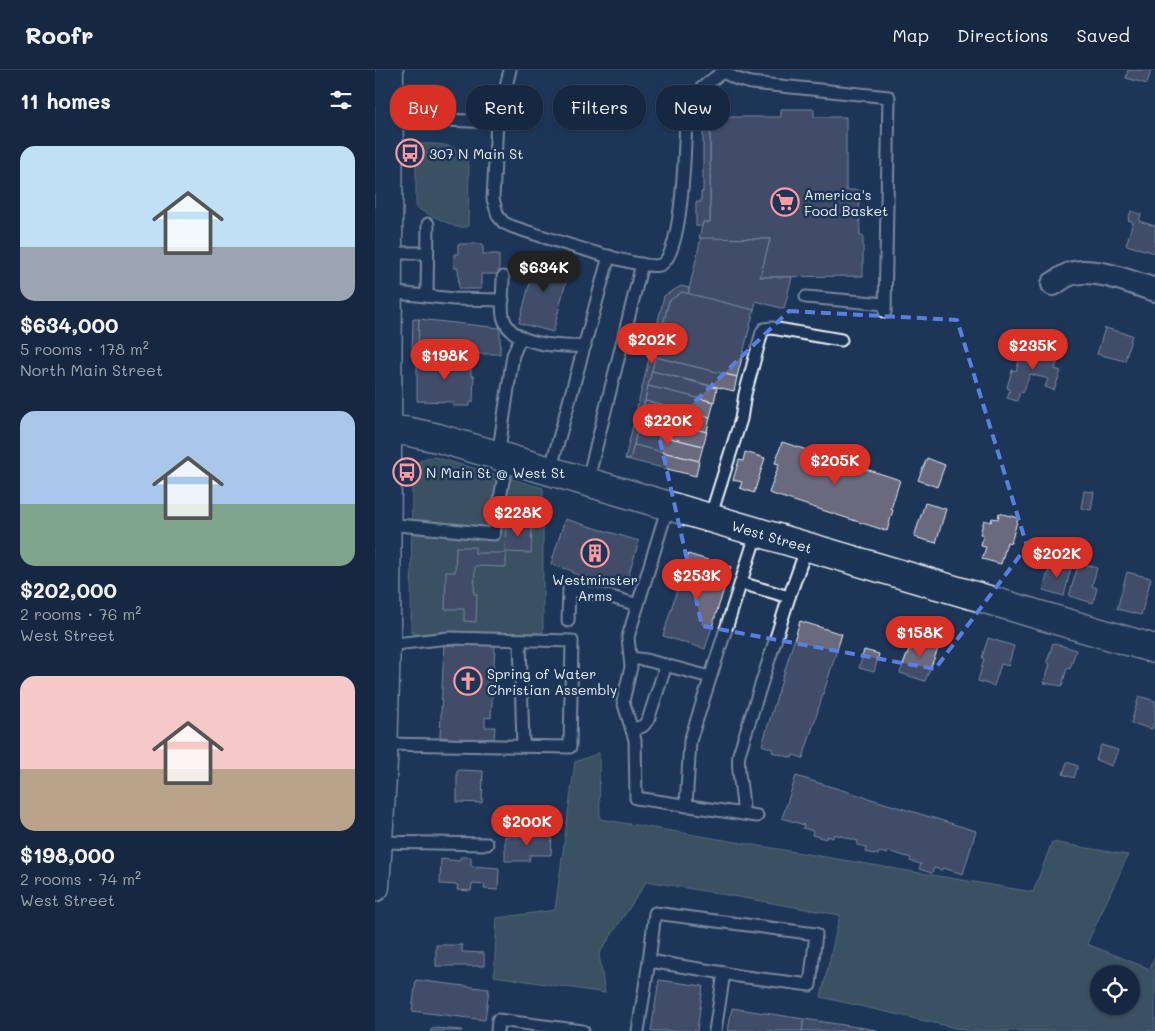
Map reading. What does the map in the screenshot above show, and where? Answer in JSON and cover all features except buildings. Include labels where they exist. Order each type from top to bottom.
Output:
[{"type":"main road","points":[[375,887],[383,744],[385,645],[381,553],[387,524],[388,292],[383,242],[384,114],[389,70]]},
{"type":"main road","name":"West Street","points":[[387,430],[423,434],[1155,649]]},
{"type":"street","points":[[1053,284],[1070,274],[1079,272],[1111,277],[1155,290]]},
{"type":"lane","points":[[506,85],[510,70]]},
{"type":"lane","points":[[497,130],[493,200],[496,212],[501,220],[513,227],[609,256],[652,266],[665,262],[672,251],[680,205],[689,106],[697,93],[724,71],[737,79],[751,83],[889,98],[885,308],[806,297]]},
{"type":"lane","points":[[384,114],[466,120]]},
{"type":"lane","points":[[427,296],[428,224]]},
{"type":"lane","points":[[383,242],[427,253]]},
{"type":"lane","points":[[550,471],[609,256]]},
{"type":"lane","points":[[587,483],[642,264]]},
{"type":"lane","points":[[503,277],[503,315],[511,331],[521,337],[558,347],[585,346]]},
{"type":"lane","points":[[388,292],[503,300]]},
{"type":"lane","points":[[710,518],[741,419],[745,394],[762,332],[772,328],[841,340]]},
{"type":"lane","points":[[387,524],[494,534],[503,481],[503,457],[513,355],[521,337]]},
{"type":"lane","points":[[668,506],[629,637],[631,667],[623,701],[636,745],[636,798],[757,816]]},
{"type":"lane","points":[[686,806],[689,741],[757,532]]},
{"type":"lane","points":[[743,814],[744,800],[738,767],[739,754],[807,547]]},
{"type":"lane","points":[[741,583],[789,597]]},
{"type":"lane","points":[[568,621],[569,589],[608,596],[638,605]]},
{"type":"lane","points":[[383,744],[570,747],[571,641],[449,638],[385,645]]},
{"type":"lane","points":[[520,640],[523,746]]},
{"type":"lane","points":[[631,658],[646,660],[710,677]]},
{"type":"lane","points":[[632,730],[643,726],[647,720],[666,665]]},
{"type":"lane","points":[[378,842],[487,844]]},
{"type":"lane","points":[[639,1031],[655,913],[816,934],[810,985],[738,976],[649,961]]},
{"type":"lane","points":[[715,1031],[724,973]]},
{"type":"lane","points":[[497,1025],[583,1031]]},
{"type":"highlighted area","points":[[789,311],[957,320],[1027,546],[935,669],[702,626],[659,436]]},
{"type":"green space","points":[[416,144],[440,144],[453,148],[464,157],[469,165],[468,227],[456,227],[416,208]]},
{"type":"green space","points":[[434,457],[543,488],[543,632],[505,635],[411,633],[412,473],[420,461]]},
{"type":"green space","points":[[599,753],[600,819],[1033,892],[1052,842],[1128,855],[1087,944],[1140,965],[1090,965],[1090,1015],[1140,1015],[1140,965],[1150,969],[1155,956],[1155,1031],[969,1031],[821,997],[840,915],[647,881],[599,954],[605,993],[494,976],[497,918],[555,910],[575,762]]},
{"type":"place","name":"307 N Main St","points":[[410,153]]},
{"type":"place","name":"America's Food Basket","points":[[785,202]]},
{"type":"place","name":"N Main St @ West St","points":[[407,472]]},
{"type":"place","name":"Westminster Arms","points":[[595,553]]},
{"type":"place","name":"Spring of Water Christian Assembly","points":[[468,681]]}]
